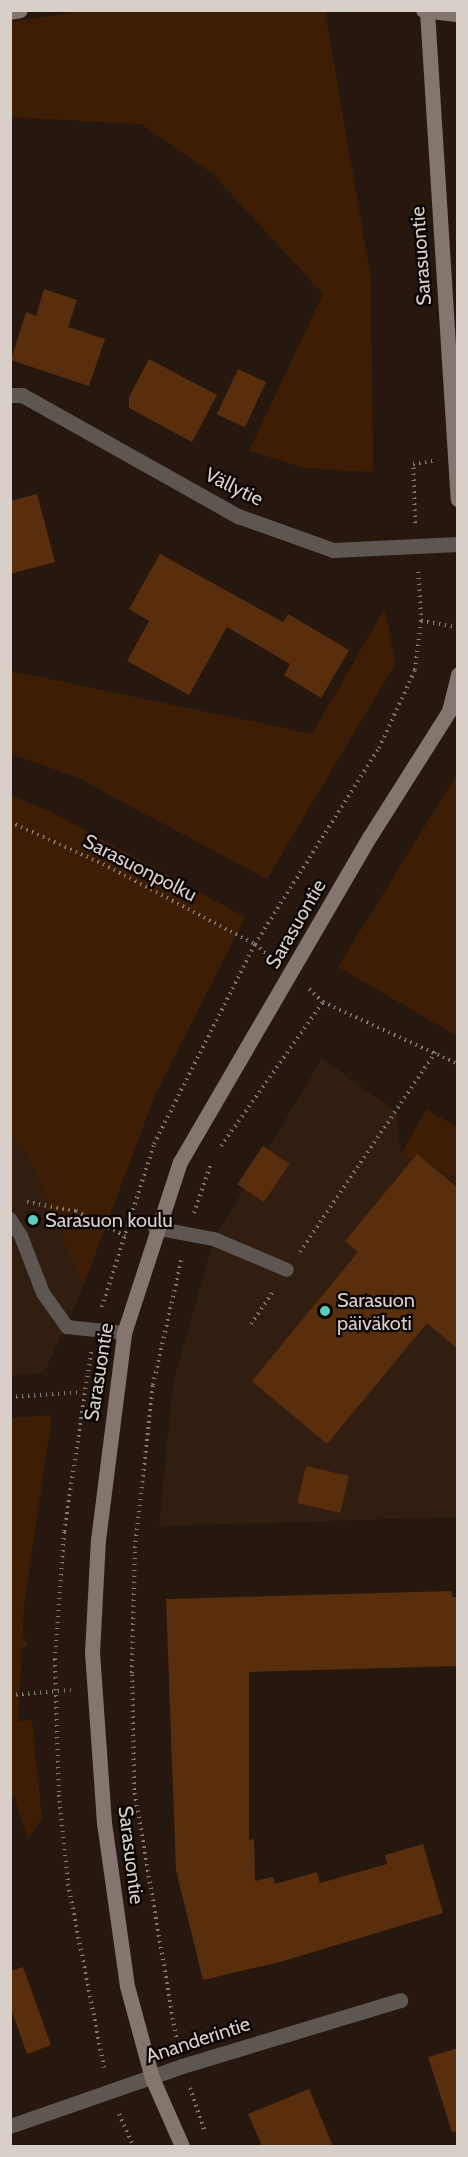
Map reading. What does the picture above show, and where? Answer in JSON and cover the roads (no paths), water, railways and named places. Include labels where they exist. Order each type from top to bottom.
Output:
[{"type":"street","points":[[10,12],[20,10]]},
{"type":"street","points":[[423,10],[458,14]]},
{"type":"street","name":"Sarasuontie","points":[[427,11],[458,499]]},
{"type":"street","name":"Vällytie","points":[[10,395],[22,395],[238,516],[333,550],[417,549],[458,544]]},
{"type":"street","name":"Sarasuontie","points":[[182,2146],[152,2078],[127,1986],[104,1823],[92,1653],[98,1540],[124,1333],[155,1228],[180,1162],[370,836],[453,713],[458,674]]},
{"type":"street","name":"Ananderintie","points":[[10,2126],[182,2066],[400,2000]]},
{"type":"lane","points":[[10,1219],[21,1236],[43,1293],[67,1327],[124,1333]]},
{"type":"lane","points":[[155,1228],[214,1239],[287,1270]]},
{"type":"place","name":"Sarasuon koulu","points":[[33,1220]]},
{"type":"place","name":"Sarasuon päiväkoti","points":[[325,1311]]}]
